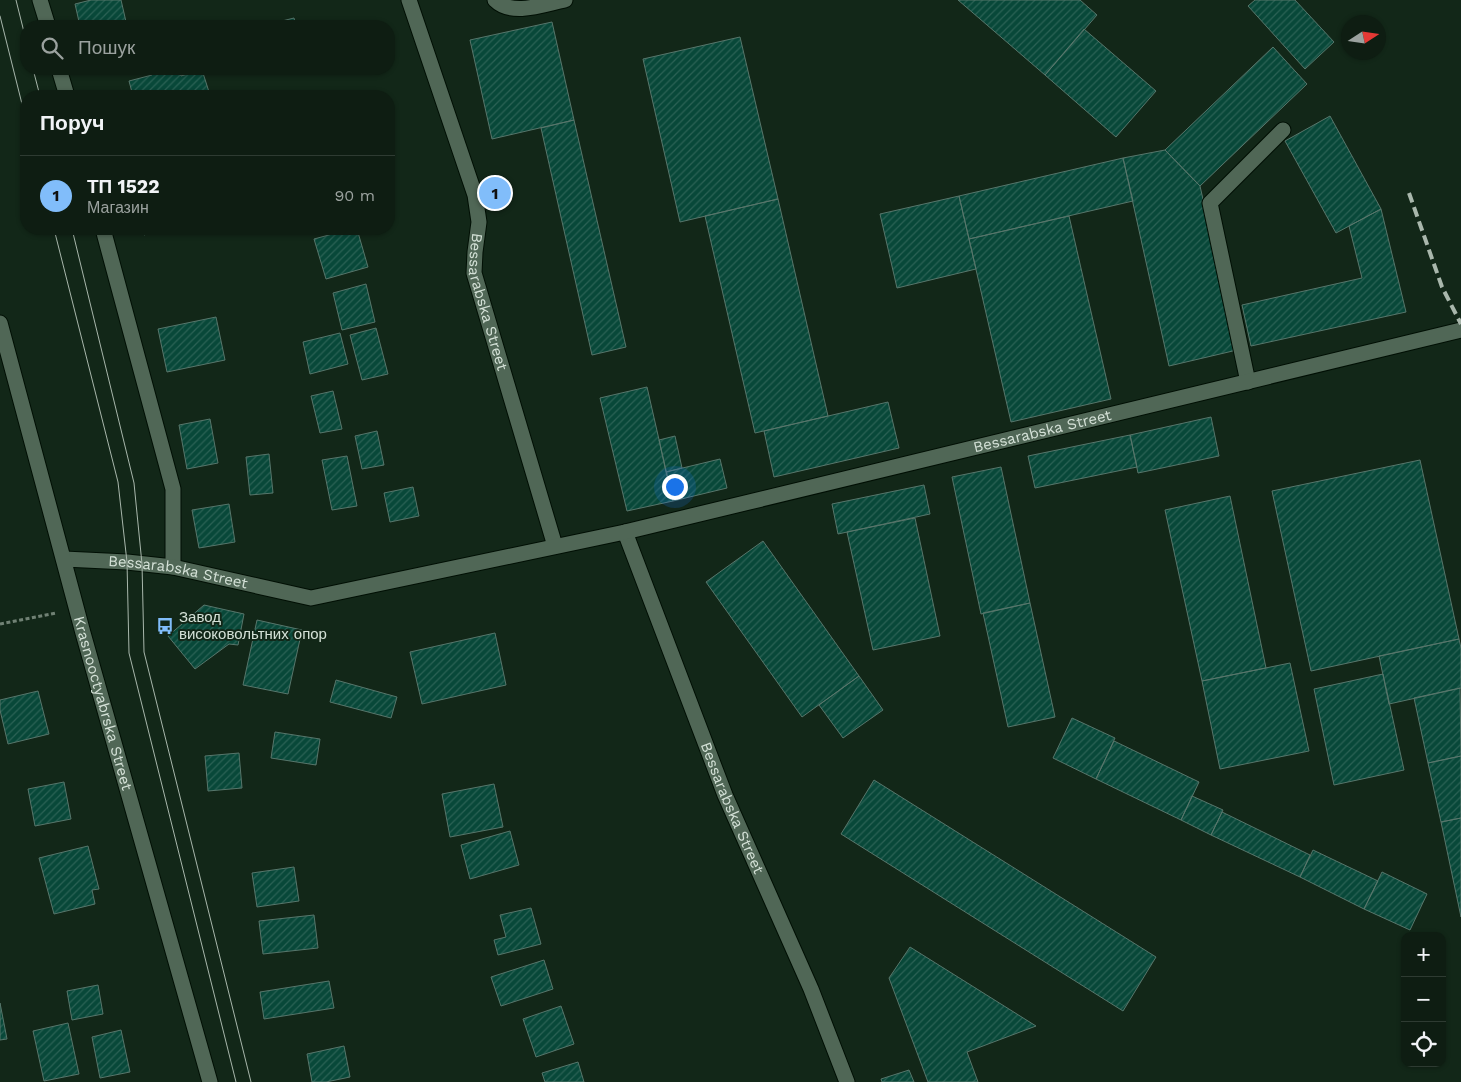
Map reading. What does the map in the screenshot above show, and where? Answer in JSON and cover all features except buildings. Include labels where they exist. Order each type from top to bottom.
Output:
[{"type":"street","points":[[40,0],[46,20]]},
{"type":"street","name":"Bessarabska Street","points":[[409,0],[475,195],[479,222],[474,252],[474,273],[555,546]]},
{"type":"street","points":[[496,0],[498,3],[519,10],[565,0]]},
{"type":"street","points":[[61,75],[64,90]]},
{"type":"street","points":[[1248,382],[1210,203],[1283,130]]},
{"type":"street","points":[[104,235],[173,489],[173,567]]},
{"type":"street","name":"Krasnooctyabrska Street","points":[[0,324],[77,609],[210,1082]]},
{"type":"street","name":"Bessarabska Street","points":[[64,559],[127,562],[173,567],[311,598],[625,532],[1461,330]]},
{"type":"street","name":"Bessarabska Street","points":[[625,532],[725,795],[811,989],[847,1082]]},
{"type":"path","points":[[0,624],[77,609]]},
{"type":"tram line","points":[[16,0],[21,20]]},
{"type":"tram line","points":[[0,16],[20,96]]},
{"type":"tram line","points":[[35,75],[38,90]]},
{"type":"tram line","points":[[56,235],[118,482],[127,562],[129,653],[236,1082]]},
{"type":"tram line","points":[[73,235],[134,483],[142,564],[144,652],[251,1082]]},
{"type":"railway","points":[[1409,193],[1442,287],[1461,324]]},
{"type":"place","name":"ТП 1522","points":[[495,193]]},
{"type":"place","name":"Завод високовольтних опор","points":[[165,626]]}]
